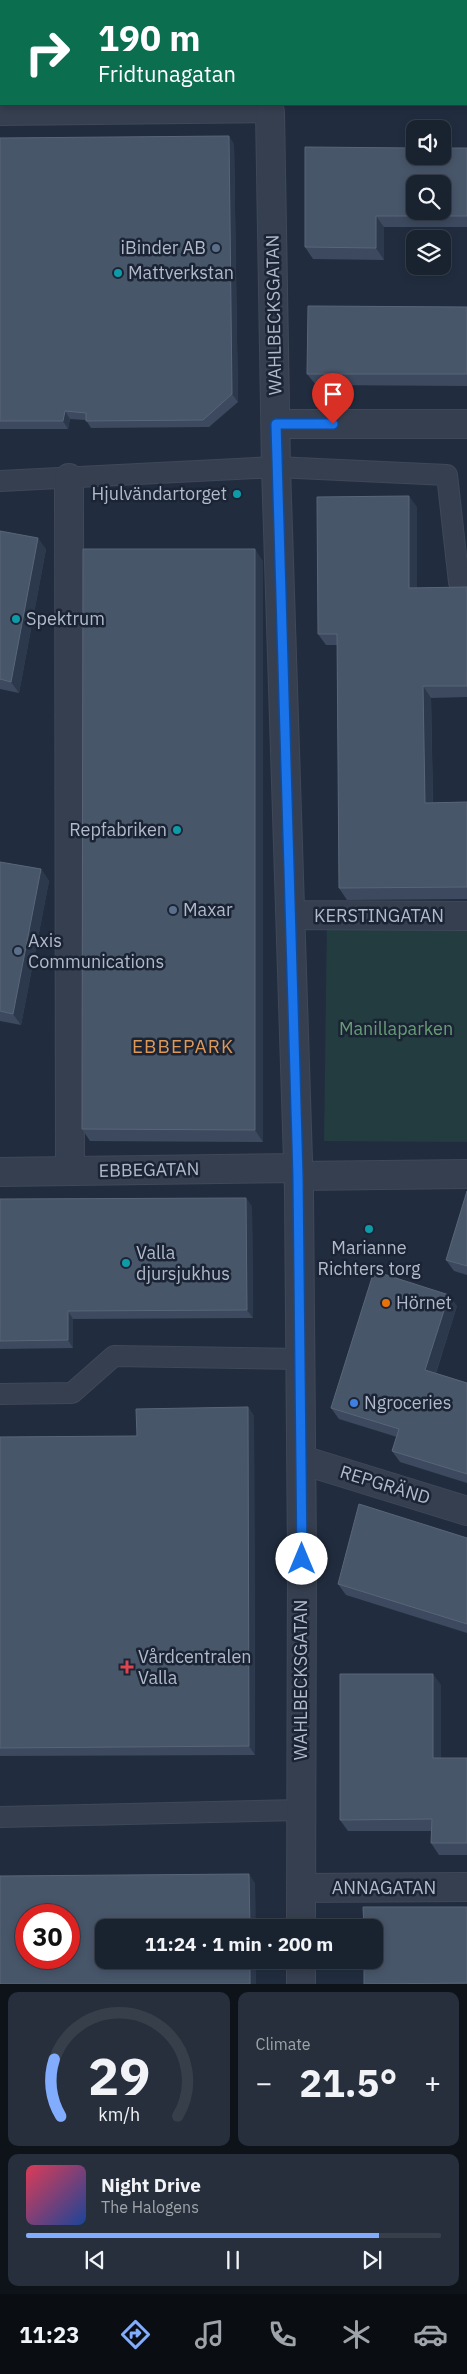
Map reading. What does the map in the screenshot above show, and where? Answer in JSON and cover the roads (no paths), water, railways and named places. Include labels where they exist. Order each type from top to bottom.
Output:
[{"type":"street","name":"WAHLBECKSGATAN","points":[[270,112],[276,467],[298,1172],[302,1460],[301,1919]]},
{"type":"street","points":[[276,424],[467,424]]},
{"type":"street","points":[[69,478],[70,1170]]},
{"type":"street","name":"KERSTINGATAN","points":[[291,915],[467,916]]},
{"type":"street","name":"EBBEGATAN","points":[[0,1172],[70,1170],[467,1174]]},
{"type":"street","name":"REPGRÄND","points":[[302,1460],[467,1511]]},
{"type":"street","name":"ANNAGATAN","points":[[301,1888],[467,1887]]},
{"type":"street","points":[[301,1969],[301,1984]]},
{"type":"lane","points":[[0,115],[270,112]]},
{"type":"lane","points":[[0,481],[276,467],[447,475],[459,582]]},
{"type":"lane","points":[[0,1394],[72,1393],[114,1356],[301,1358]]},
{"type":"lane","points":[[0,1817],[301,1810]]},
{"type":"place","name":"iBinder AB","points":[[216,248]]},
{"type":"place","name":"Mattverkstan","points":[[118,273]]},
{"type":"place","name":"Hjulvändartorget","points":[[237,494]]},
{"type":"place","name":"Spektrum","points":[[16,619]]},
{"type":"place","name":"Repfabriken","points":[[177,830]]},
{"type":"place","name":"Maxar","points":[[173,910]]},
{"type":"place","name":"Axis Communications","points":[[18,951]]},
{"type":"place","name":"Marianne Richters torg","points":[[369,1229]]},
{"type":"place","name":"Valla djursjukhus","points":[[126,1263]]},
{"type":"place","name":"Hörnet","points":[[386,1303]]},
{"type":"place","name":"Ngroceries","points":[[354,1403]]},
{"type":"place","name":"Vårdcentralen Valla","points":[[127,1667]]},
{"type":"district","name":"EBBEPARK","points":[[183,1046]]},
{"type":"park label","name":"Manillaparken","points":[[396,1029]]}]
